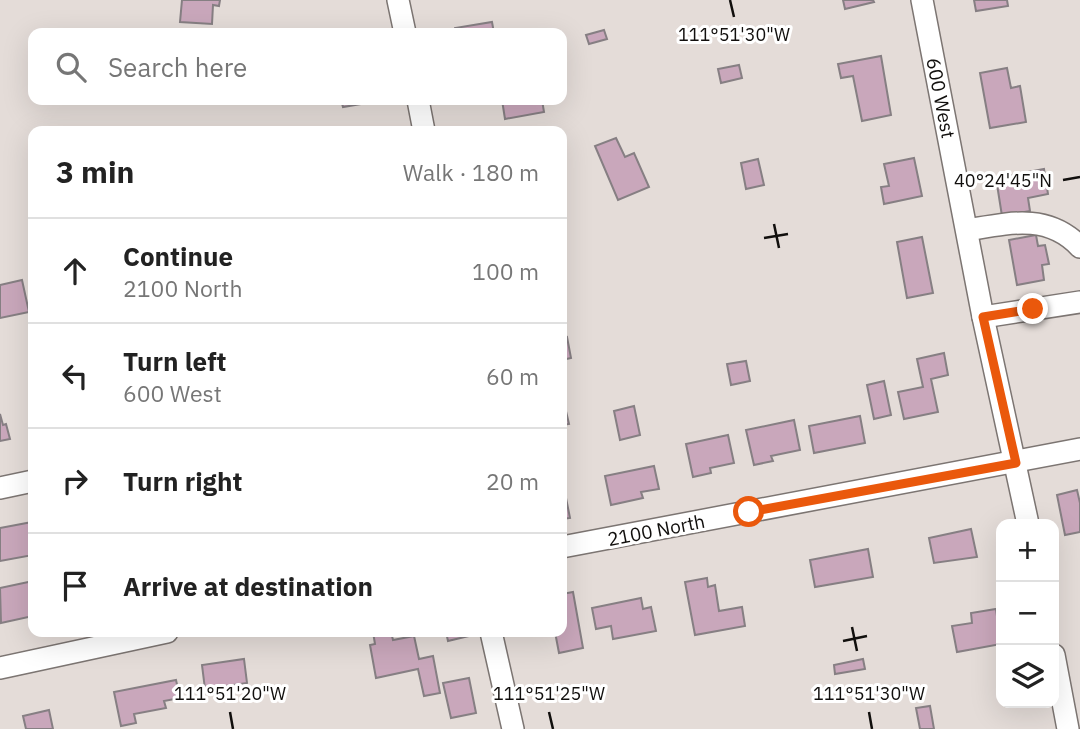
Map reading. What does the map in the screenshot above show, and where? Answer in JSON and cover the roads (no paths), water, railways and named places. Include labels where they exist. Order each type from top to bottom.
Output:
[{"type":"street","points":[[398,0],[404,28]]},
{"type":"street","name":"600 West","points":[[922,0],[983,317],[1027,519]]},
{"type":"street","points":[[419,105],[423,126]]},
{"type":"street","points":[[967,230],[1027,221],[1067,233],[1080,247]]},
{"type":"street","points":[[983,317],[1080,302]]},
{"type":"street","name":"2100 North","points":[[567,546],[1080,449]]},
{"type":"street","points":[[0,488],[28,482]]},
{"type":"street","points":[[0,668],[144,637]]},
{"type":"street","points":[[492,637],[513,729]]},
{"type":"street","points":[[1059,681],[1068,729]]}]
